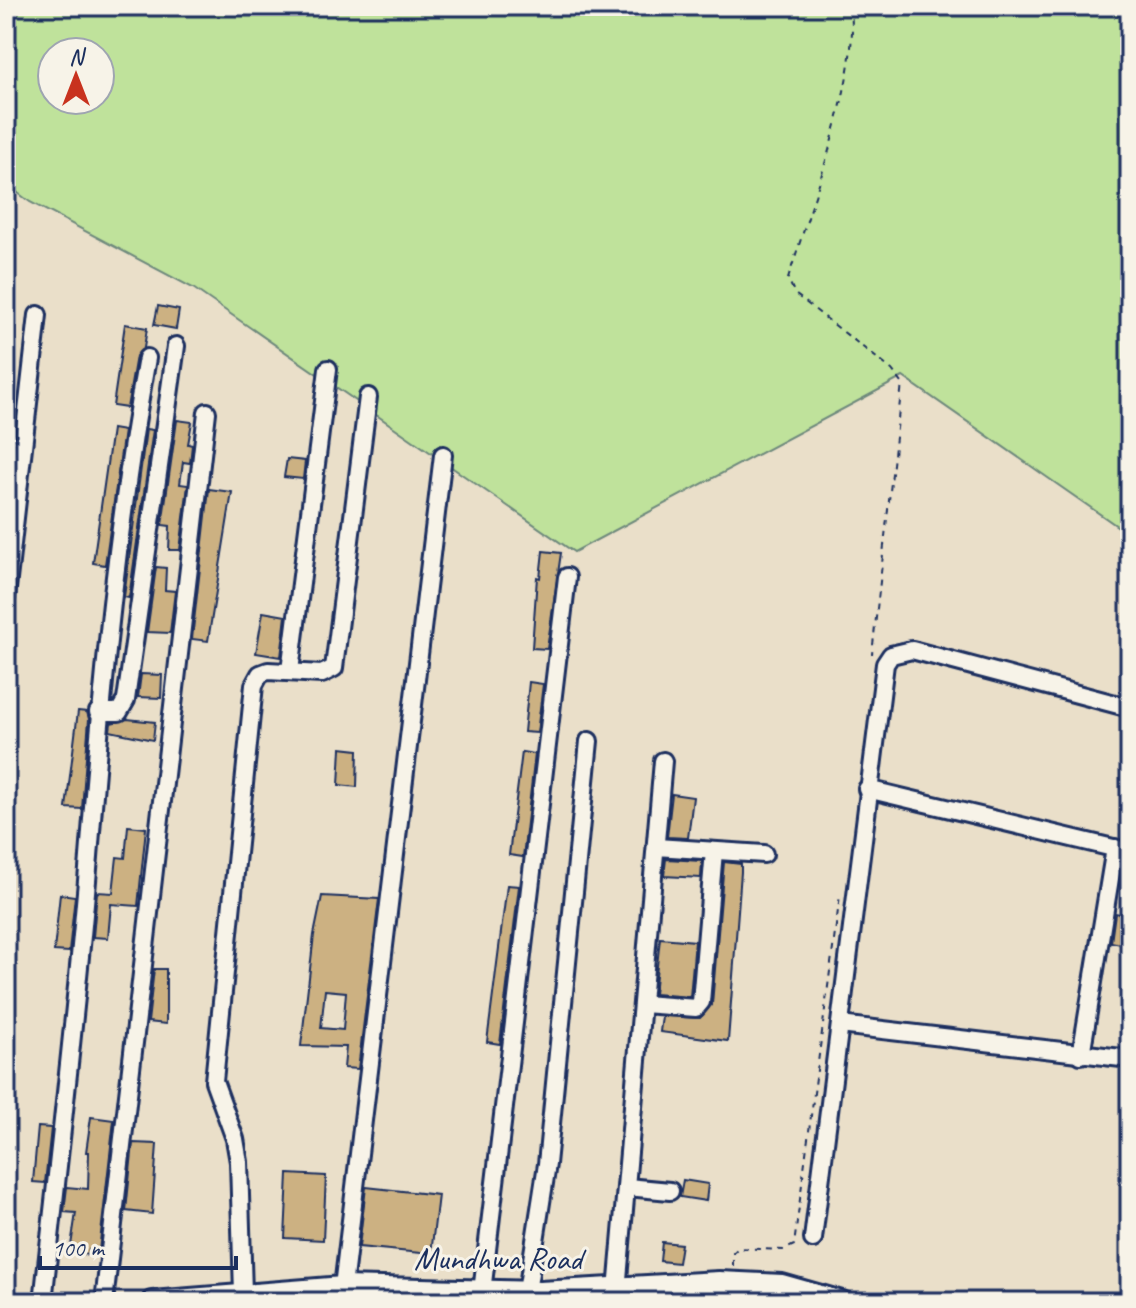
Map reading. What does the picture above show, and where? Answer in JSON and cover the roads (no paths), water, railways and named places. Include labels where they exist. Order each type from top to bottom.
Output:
[{"type":"main road","name":"Mundhwa Road","points":[[152,1302],[343,1287],[617,1294],[809,1290],[842,1302]]},
{"type":"street","points":[[6,597],[38,315]]},
{"type":"street","points":[[98,712],[119,712],[126,700],[176,346]]},
{"type":"street","points":[[43,1302],[86,888],[98,712],[124,495],[147,358]]},
{"type":"street","points":[[290,671],[328,369]]},
{"type":"street","points":[[232,1297],[239,1162],[235,1139],[216,1092],[214,1070],[254,685],[260,674],[290,671],[322,674],[334,668],[368,397]]},
{"type":"street","points":[[104,1302],[207,412]]},
{"type":"street","points":[[343,1287],[443,455]]},
{"type":"street","points":[[482,1292],[567,577]]},
{"type":"street","points":[[813,1239],[885,664],[898,650],[912,650],[1130,708]]},
{"type":"street","points":[[527,1292],[547,1164],[589,741]]},
{"type":"street","points":[[617,1294],[663,761]]},
{"type":"street","points":[[867,789],[1123,850],[1081,1055]]},
{"type":"street","points":[[656,847],[764,854]]},
{"type":"street","points":[[643,1004],[688,1009],[696,1008],[701,1002],[714,851]]},
{"type":"street","points":[[840,1025],[1130,1059]]},
{"type":"street","points":[[627,1187],[670,1191]]}]
